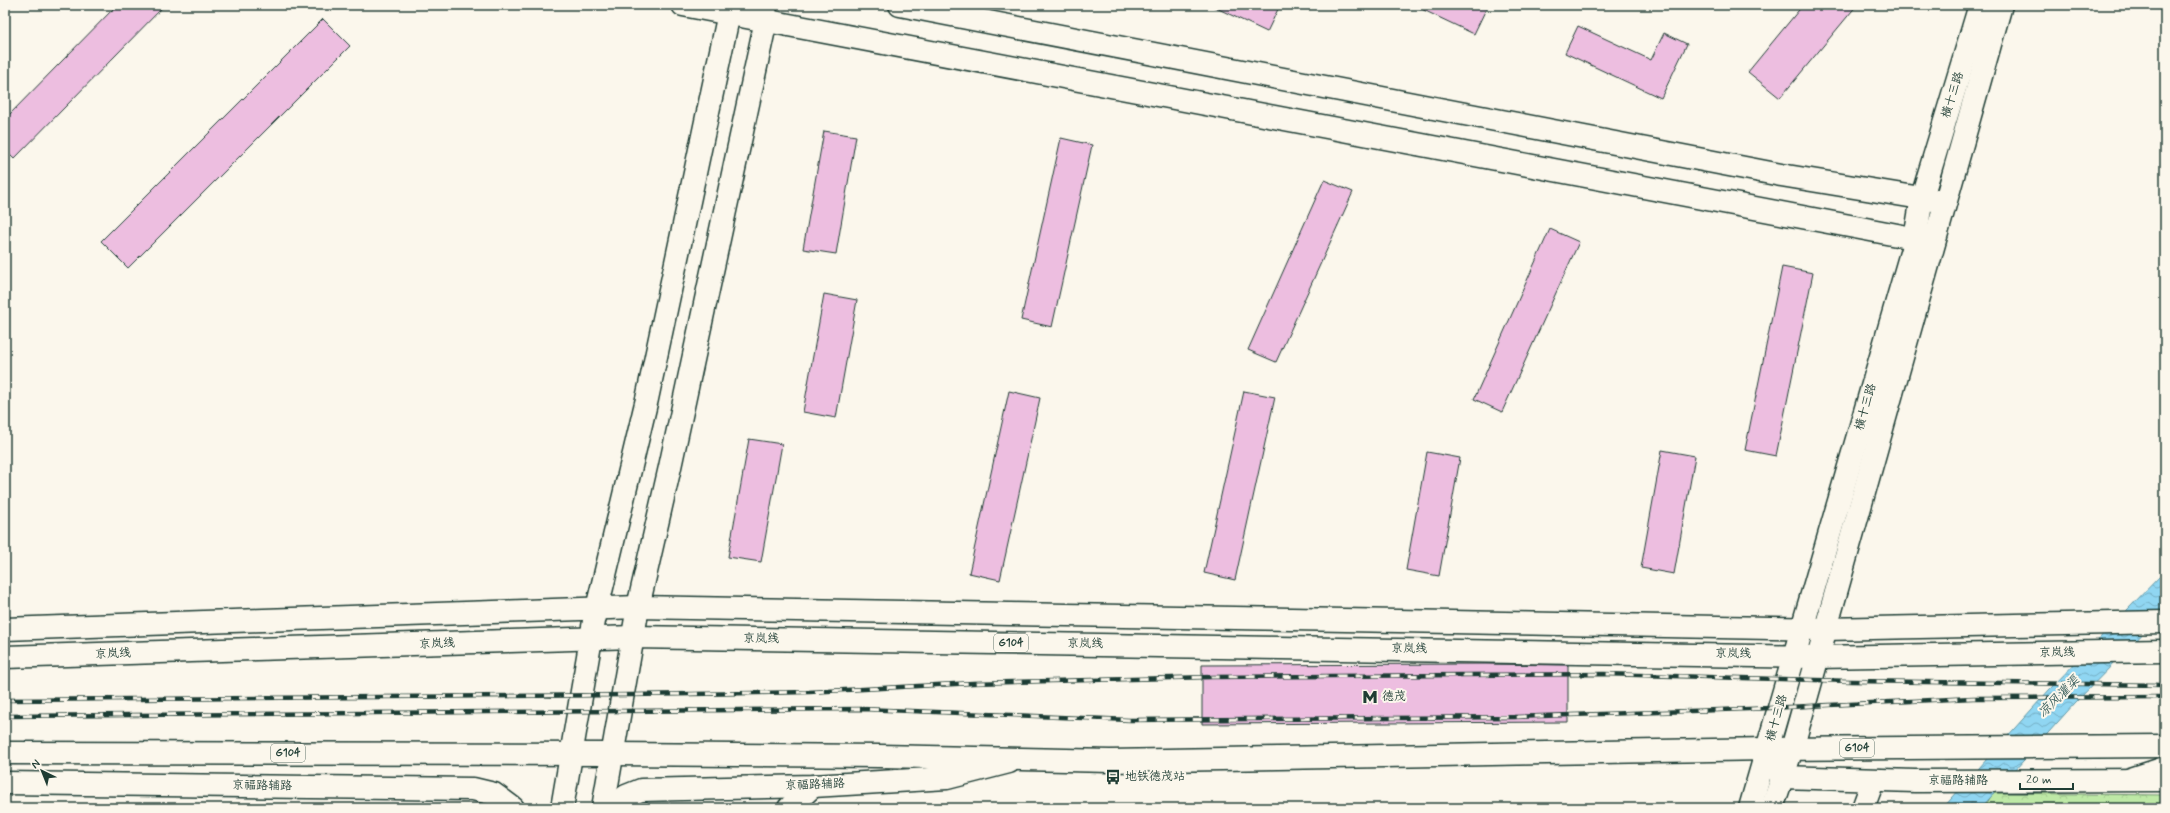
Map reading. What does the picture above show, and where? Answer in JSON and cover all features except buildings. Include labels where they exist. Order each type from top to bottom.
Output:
[{"type":"main road","points":[[683,5],[765,13],[1924,240]]},
{"type":"main road","points":[[900,5],[1781,175],[1945,202]]},
{"type":"main road","name":"横十三路","points":[[1772,808],[1781,776],[1792,749],[1816,657],[1825,629],[1924,240],[1922,197],[1980,5]]},
{"type":"main road","name":"横十三路","points":[[1750,808],[1794,656],[1924,240],[1945,202],[2001,5]]},
{"type":"main road","points":[[562,808],[596,608],[647,399],[733,9]]},
{"type":"main road","points":[[603,808],[638,607],[670,467],[765,13]]},
{"type":"main road","points":[[5,629],[638,607],[1825,629],[2165,622]]},
{"type":"main road","name":"京岚线","points":[[5,657],[633,637],[1816,657],[2161,651]]},
{"type":"main road","name":"G104","points":[[5,752],[613,754],[1118,761],[1768,749],[2165,746]]},
{"type":"main road","points":[[1768,749],[1781,776]]},
{"type":"main road","name":"京福路辅路","points":[[613,808],[626,796],[641,790],[813,786],[947,778],[1020,759]]},
{"type":"main road","points":[[2131,779],[2165,768]]},
{"type":"main road","name":"京福路辅路","points":[[1781,776],[1873,781],[2165,780]]},
{"type":"main road","points":[[1863,808],[1873,781]]},
{"type":"main road","name":"京福路辅路","points":[[5,783],[473,789],[494,794],[513,808]]},
{"type":"main road","points":[[789,808],[813,786]]},
{"type":"green space","points":[[1993,793],[2165,795],[2165,808],[1984,808]]},
{"type":"water","name":"凉风灌渠","points":[[2165,571],[2165,611],[2074,704],[1981,808],[1943,808],[2050,689]]},
{"type":"railway","points":[[5,700],[631,695],[809,692],[973,683],[1212,677],[1604,674],[1851,681],[2165,685]]},
{"type":"railway","points":[[5,716],[862,709],[1130,720],[1514,717],[1749,709],[1973,698],[2165,697]]},
{"type":"place","name":"德茂","points":[[1370,697]]},
{"type":"place","name":"地铁德茂站","points":[[1113,777]]}]
